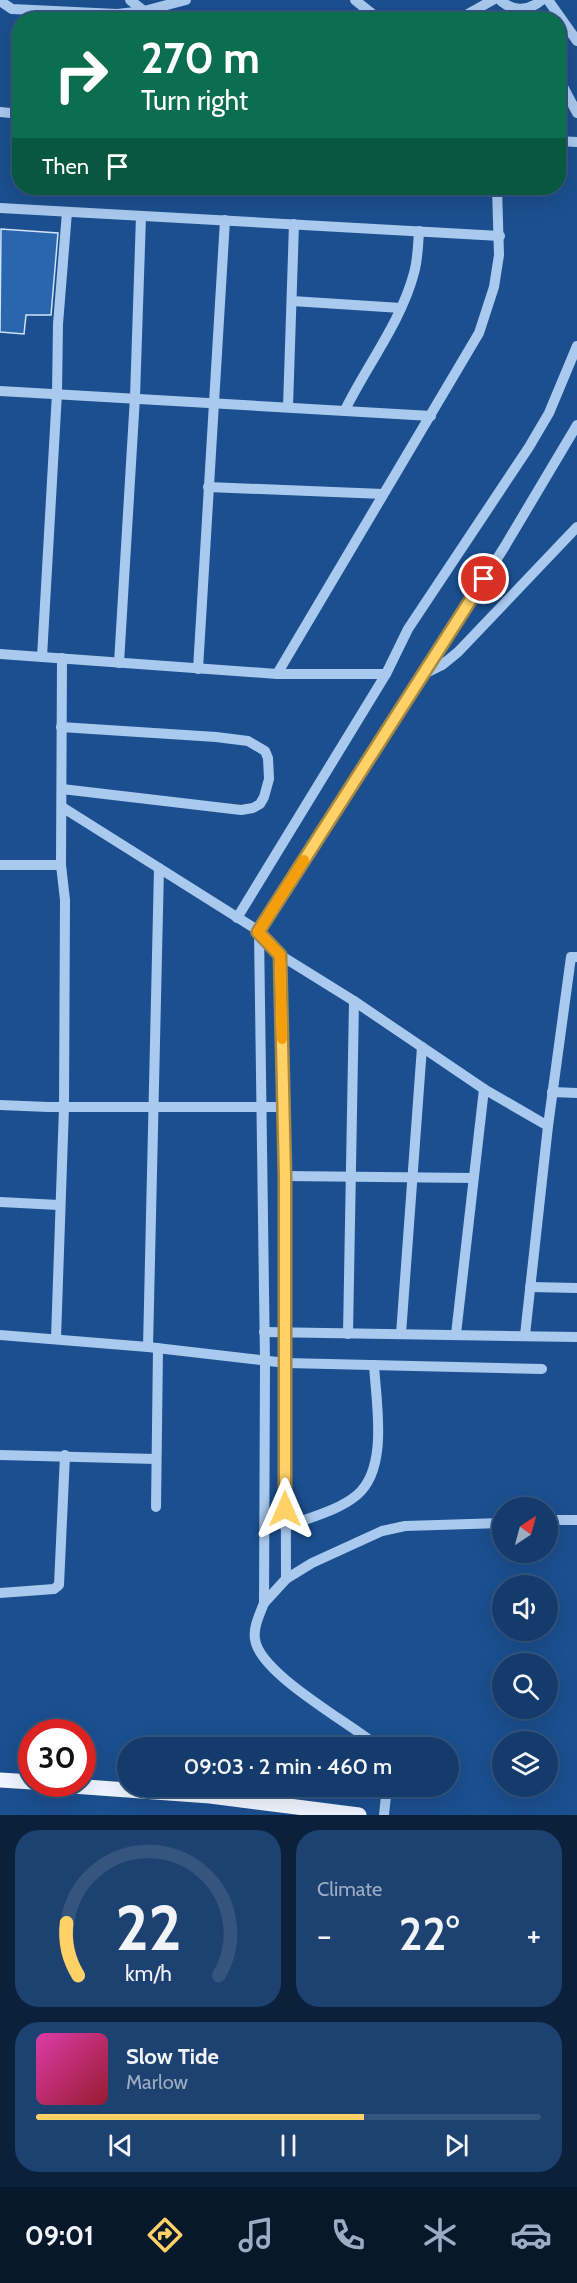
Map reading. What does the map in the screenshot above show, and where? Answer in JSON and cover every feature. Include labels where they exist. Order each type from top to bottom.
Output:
[{"type":"main road","points":[[0,1780],[18,1781]]},
{"type":"main road","points":[[96,1788],[210,1796],[359,1815]]},
{"type":"street","points":[[130,0],[144,11]]},
{"type":"street","points":[[135,12],[186,0]]},
{"type":"street","points":[[355,0],[370,12]]},
{"type":"street","points":[[471,12],[493,0]]},
{"type":"street","points":[[500,0],[518,9],[534,6],[542,0]]},
{"type":"street","points":[[0,1],[12,9],[75,12]]},
{"type":"street","points":[[566,25],[577,41]]},
{"type":"street","points":[[566,92],[577,113]]},
{"type":"street","points":[[277,674],[478,333],[494,287],[500,236],[497,195]]},
{"type":"street","points":[[0,208],[500,236]]},
{"type":"street","points":[[42,657],[57,393],[58,324],[67,212]]},
{"type":"street","points":[[119,663],[135,397],[141,216]]},
{"type":"street","points":[[198,669],[225,220]]},
{"type":"street","points":[[288,407],[294,224]]},
{"type":"street","points":[[345,410],[401,308],[414,273],[419,231]]},
{"type":"street","points":[[292,301],[401,308]]},
{"type":"street","points":[[237,918],[386,674],[408,629],[492,504],[549,413],[577,346]]},
{"type":"street","points":[[0,391],[135,397],[431,416]]},
{"type":"street","points":[[365,1737],[289,1683],[264,1660],[255,1640],[256,1624],[264,1603],[265,1362],[258,932],[424,675],[577,425]]},
{"type":"street","points":[[208,487],[382,494]]},
{"type":"street","points":[[424,675],[442,665],[458,652],[577,527]]},
{"type":"street","points":[[0,654],[277,674],[386,674]]},
{"type":"street","points":[[56,1338],[64,1107],[65,900],[61,865],[62,658]]},
{"type":"street","points":[[61,727],[216,736],[248,741],[265,751],[269,770],[264,797],[260,804],[241,810],[62,789]]},
{"type":"street","points":[[62,807],[258,932],[280,955],[354,1001],[484,1089],[548,1126]]},
{"type":"street","points":[[0,865],[61,865]]},
{"type":"street","points":[[156,1507],[153,1348],[154,1106],[159,868]]},
{"type":"street","points":[[280,955],[285,1176],[286,1579]]},
{"type":"street","points":[[525,1335],[552,1092],[571,957],[577,957]]},
{"type":"street","points":[[348,1334],[354,1001]]},
{"type":"street","points":[[400,1334],[422,1047]]},
{"type":"street","points":[[456,1334],[484,1089]]},
{"type":"street","points":[[552,1092],[577,1093]]},
{"type":"street","points":[[0,1105],[262,1109],[283,1107]]},
{"type":"street","points":[[285,1176],[473,1178]]},
{"type":"street","points":[[0,1202],[59,1205]]},
{"type":"street","points":[[530,1287],[577,1288]]},
{"type":"street","points":[[264,1332],[577,1336]]},
{"type":"street","points":[[0,1335],[56,1338],[265,1362],[542,1369]]},
{"type":"street","points":[[285,1527],[337,1506],[357,1495],[371,1477],[378,1441],[374,1365]]},
{"type":"street","points":[[0,1455],[156,1459]]},
{"type":"street","points":[[0,1593],[54,1588],[59,1585],[65,1455]]},
{"type":"street","points":[[558,1520],[577,1521]]},
{"type":"street","points":[[264,1603],[286,1579],[312,1563],[382,1531],[405,1526],[492,1523]]},
{"type":"street","points":[[384,1815],[386,1797]]},
{"type":"building","points":[[1,229],[58,233],[51,315],[26,315],[24,334],[0,332]]},
{"type":"slow traffic","points":[[282,1039],[280,955],[258,932],[304,860]]},
{"type":"route","points":[[285,1509],[285,1176],[280,955],[258,932],[484,579]]}]
